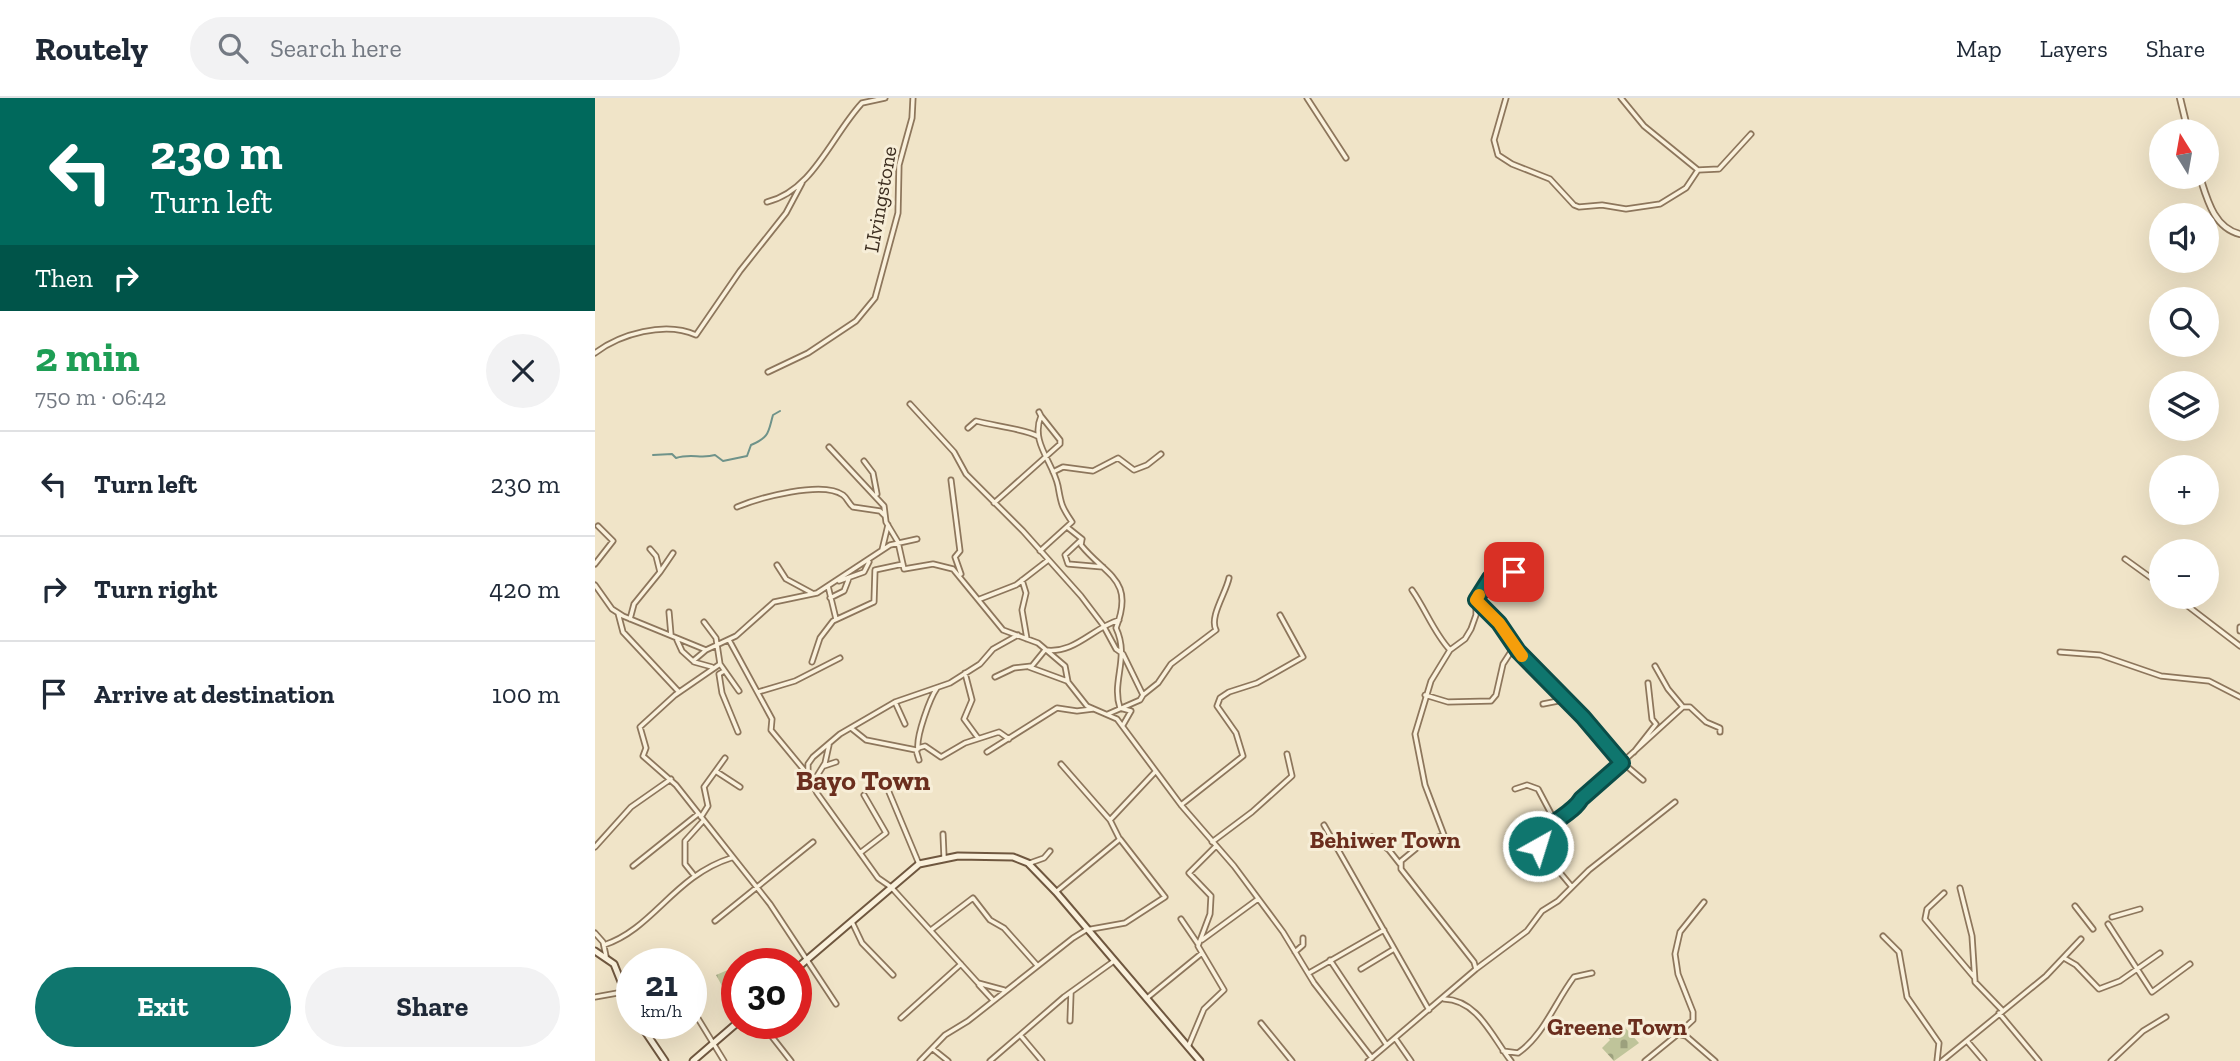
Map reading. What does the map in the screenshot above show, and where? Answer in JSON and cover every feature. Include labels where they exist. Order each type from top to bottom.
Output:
[{"type":"main road","points":[[812,955],[919,864],[944,857],[1005,855],[1028,863],[1056,892],[1200,1061]]},
{"type":"main road","points":[[595,951],[606,956],[616,970]]},
{"type":"main road","points":[[693,1061],[721,1037]]},
{"type":"main road","points":[[650,1039],[664,1061]]},
{"type":"street","points":[[595,353],[615,338],[637,332],[687,331],[695,335],[740,271],[786,213],[802,183],[862,103],[885,98]]},
{"type":"street","name":"LIvingstone","points":[[768,372],[808,354],[856,321],[875,298],[898,213],[899,165],[912,118],[913,98]]},
{"type":"street","points":[[1307,98],[1346,158]]},
{"type":"street","points":[[1506,98],[1495,139],[1498,155],[1512,164],[1550,179],[1574,205],[1626,209],[1660,204],[1686,188],[1697,170]]},
{"type":"street","points":[[1621,98],[1644,125],[1697,170],[1719,169],[1751,134]]},
{"type":"street","points":[[2180,98],[2185,119]]},
{"type":"street","points":[[767,202],[786,197],[802,183]]},
{"type":"street","points":[[2204,189],[2209,207],[2229,230],[2240,234]]},
{"type":"street","points":[[910,404],[954,452],[966,474],[1040,551],[1103,625],[1116,649],[1123,654],[1143,695]]},
{"type":"street","points":[[994,503],[1045,457],[1057,449],[1060,440],[1040,414],[1037,428],[1039,437],[1045,457],[1059,488],[1059,502],[1072,522],[1040,551]]},
{"type":"street","points":[[968,428],[976,421],[1001,429],[1024,429],[1039,437]]},
{"type":"street","points":[[829,447],[884,506],[885,517],[898,542],[905,569],[945,566],[964,579]]},
{"type":"street","points":[[1053,472],[1063,467],[1093,471],[1118,458],[1135,470],[1161,454]]},
{"type":"street","points":[[864,461],[873,473],[877,496]]},
{"type":"street","points":[[951,480],[960,551],[955,557],[956,565],[964,579],[1003,630],[1038,643],[1065,666],[1067,681]]},
{"type":"street","points":[[737,507],[796,490],[822,488],[841,493],[853,507],[880,512],[885,517]]},
{"type":"street","points":[[882,550],[888,525]]},
{"type":"street","points":[[595,564],[613,541],[598,526]]},
{"type":"street","points":[[1067,527],[1082,539]]},
{"type":"street","points":[[693,662],[706,650],[729,640],[749,621],[763,614],[770,604],[813,594],[882,550],[898,542],[918,539]]},
{"type":"street","points":[[1082,539],[1081,545],[1091,558],[1105,566],[1117,579],[1123,610],[1116,628],[1122,641],[1123,654],[1117,696],[1120,708]]},
{"type":"street","points":[[1082,539],[1065,555],[1068,564],[1105,566]]},
{"type":"street","points":[[650,549],[656,556],[660,572]]},
{"type":"street","points":[[1401,866],[1401,861],[1424,842],[1444,835],[1425,785],[1415,734],[1425,695],[1450,650],[1465,639],[1471,629],[1476,615],[1476,600],[1490,578],[1495,550]]},
{"type":"street","points":[[630,619],[634,604],[673,553]]},
{"type":"street","points":[[2125,559],[2149,576]]},
{"type":"street","points":[[833,582],[864,572],[870,560]]},
{"type":"street","points":[[979,599],[1022,580],[1047,561]]},
{"type":"street","points":[[812,662],[820,638],[836,619],[874,602],[875,570],[903,564]]},
{"type":"street","points":[[777,565],[786,579],[813,594]]},
{"type":"street","points":[[1490,578],[1514,572]]},
{"type":"street","points":[[830,598],[844,591],[849,578]]},
{"type":"street","points":[[1106,715],[1140,700],[1158,683],[1171,664],[1216,630],[1214,618],[1225,596],[1229,578]]},
{"type":"street","points":[[1022,580],[1026,593],[1022,610],[1027,641]]},
{"type":"street","points":[[595,585],[618,613],[706,650]]},
{"type":"street","points":[[828,586],[836,619]]},
{"type":"street","points":[[1412,590],[1430,616],[1440,641],[1450,650]]},
{"type":"street","points":[[1476,600],[1499,623],[1514,647],[1563,700],[1583,717],[1622,763],[1643,780]]},
{"type":"street","points":[[2192,609],[2240,646]]},
{"type":"street","points":[[669,612],[671,635]]},
{"type":"street","points":[[618,613],[623,632],[679,692]]},
{"type":"street","points":[[1181,805],[1243,756],[1236,733],[1217,706],[1220,698],[1258,683],[1303,657],[1280,615]]},
{"type":"street","points":[[1045,650],[1054,652],[1070,648],[1103,625],[1119,620]]},
{"type":"street","points":[[704,622],[717,645],[720,664],[739,691]]},
{"type":"street","points":[[992,999],[891,887],[878,878],[812,784],[808,764],[851,728],[895,702],[965,673],[980,664],[993,649],[1017,635]]},
{"type":"street","points":[[677,639],[682,651],[693,662],[712,667]]},
{"type":"street","points":[[729,640],[772,719],[771,730],[809,776]]},
{"type":"street","points":[[1425,695],[1448,702],[1491,701],[1496,695],[1503,664],[1514,647]]},
{"type":"street","points":[[1029,667],[1045,650]]},
{"type":"street","points":[[2060,652],[2100,655],[2161,676],[2209,681],[2240,697]]},
{"type":"street","points":[[758,692],[795,681],[840,658]]},
{"type":"street","points":[[720,664],[679,692],[640,727],[646,748],[643,756],[671,779],[757,888],[799,948]]},
{"type":"street","points":[[1655,666],[1668,689],[1683,707]]},
{"type":"street","points":[[995,677],[1013,667],[1029,667],[1067,681],[1093,709],[1117,719],[1155,772],[1258,899],[1370,1059],[1444,999],[1476,969],[1527,931],[1542,911],[1589,870],[1675,802]]},
{"type":"street","points":[[724,671],[719,674],[722,693],[738,732]]},
{"type":"street","points":[[965,673],[972,700],[964,719],[974,737],[980,739]]},
{"type":"street","points":[[1633,754],[1641,740],[1656,724],[1652,719],[1649,683]]},
{"type":"street","points":[[919,760],[918,737],[931,695],[939,686]]},
{"type":"street","points":[[1543,704],[1563,700]]},
{"type":"street","points":[[895,702],[905,724]]},
{"type":"street","points":[[1572,887],[1538,846],[1539,838],[1683,707],[1690,707],[1706,722],[1714,723],[1720,728],[1720,733]]},
{"type":"street","points":[[987,752],[1057,708],[1077,711],[1093,709]]},
{"type":"street","points":[[1120,708],[1131,711],[1122,726]]},
{"type":"street","points":[[859,735],[862,723]]},
{"type":"street","points":[[851,728],[866,740],[918,751],[928,748]]},
{"type":"street","points":[[918,737],[941,757],[999,732],[1010,739]]},
{"type":"street","points":[[812,784],[822,767],[829,745]]},
{"type":"street","points":[[1212,842],[1252,812],[1292,776],[1287,754]]},
{"type":"street","points":[[693,874],[685,864],[685,841],[708,806],[704,787],[725,758]]},
{"type":"street","points":[[822,767],[836,762]]},
{"type":"street","points":[[919,1061],[946,1035],[968,1021],[1036,964],[1086,930],[1125,923],[1165,897],[1119,839],[1110,820],[1061,764]]},
{"type":"street","points":[[717,772],[740,787]]},
{"type":"street","points":[[1110,820],[1130,803],[1155,772]]},
{"type":"street","points":[[595,847],[631,807],[671,779]]},
{"type":"street","points":[[886,785],[919,864]]},
{"type":"street","points":[[1515,789],[1527,785],[1538,789],[1556,823]]},
{"type":"street","points":[[860,853],[886,834],[863,795]]},
{"type":"street","points":[[633,866],[701,817]]},
{"type":"street","points":[[1324,825],[1429,1010]]},
{"type":"street","points":[[943,834],[944,857]]},
{"type":"street","points":[[1371,837],[1389,850],[1409,881],[1474,962],[1476,969]]},
{"type":"street","points":[[1056,892],[1119,839]]},
{"type":"street","points":[[715,921],[813,842]]},
{"type":"street","points":[[1199,943],[1211,899],[1189,872],[1216,846]]},
{"type":"street","points":[[1028,863],[1044,858],[1050,851]]},
{"type":"street","points":[[604,945],[633,930],[693,874],[731,858]]},
{"type":"street","points":[[1960,888],[1972,936],[1975,978]]},
{"type":"street","points":[[1944,893],[1927,909],[1925,919],[2039,1061]]},
{"type":"street","points":[[931,930],[973,898],[990,920],[1004,928],[1036,964]]},
{"type":"street","points":[[1199,943],[1258,899]]},
{"type":"street","points":[[1645,1061],[1693,1020],[1693,1012],[1685,997],[1675,954],[1680,932],[1704,902]]},
{"type":"street","points":[[2074,906],[2094,929]]},
{"type":"street","points":[[2112,917],[2140,909]]},
{"type":"street","points":[[1181,919],[1199,943],[1224,990],[1204,1009],[1188,1047]]},
{"type":"street","points":[[852,922],[862,943],[893,975]]},
{"type":"street","points":[[2108,924],[2151,992],[2190,964]]},
{"type":"street","points":[[1309,973],[1384,930]]},
{"type":"street","points":[[595,933],[604,945],[606,956]]},
{"type":"street","points":[[1883,936],[1899,952],[1907,998],[1938,1044],[1939,1061]]},
{"type":"street","points":[[1295,952],[1303,945],[1303,938]]},
{"type":"street","points":[[1939,1061],[2046,976],[2081,939]]},
{"type":"street","points":[[1361,969],[1394,949]]},
{"type":"street","points":[[1146,999],[1202,953]]},
{"type":"street","points":[[2064,958],[2076,965],[2099,989],[2120,981],[2160,953]]},
{"type":"street","points":[[1330,960],[1386,1044]]},
{"type":"street","points":[[990,1061],[1114,961]]},
{"type":"street","points":[[901,1018],[961,964]]},
{"type":"street","points":[[812,967],[836,1004]]},
{"type":"street","points":[[1503,1051],[1518,1053],[1524,1048],[1544,1026],[1574,977],[1592,972]]},
{"type":"street","points":[[978,984],[1004,990]]},
{"type":"street","points":[[595,997],[616,993]]},
{"type":"street","points":[[1070,1021],[1071,993]]},
{"type":"street","points":[[1444,999],[1461,1002],[1482,1018],[1487,1031],[1511,1061]]},
{"type":"street","points":[[2111,1061],[2143,1031],[2166,1017]]},
{"type":"street","points":[[1261,1023],[1292,1061]]},
{"type":"street","points":[[707,1034],[724,1061]]},
{"type":"street","points":[[1678,1034],[1686,1036],[1715,1061]]},
{"type":"street","points":[[1021,1036],[1042,1061]]},
{"type":"street","points":[[1395,1038],[1411,1061]]},
{"type":"street","points":[[774,1039],[791,1061]]},
{"type":"street","points":[[1967,1041],[1984,1061]]},
{"type":"street","points":[[933,1048],[948,1061]]},
{"type":"green space","points":[[1621,1023],[1639,1043],[1614,1061],[1602,1048],[1610,1040],[1600,1028]]},
{"type":"waterway","points":[[653,455],[672,454],[676,458],[715,455],[723,461],[747,456],[751,445],[765,436],[773,415],[780,411]]},
{"type":"slow traffic","points":[[1479,595],[1476,600],[1499,623],[1522,656]]},
{"type":"district","name":"Bayo Town","points":[[863,780]]},
{"type":"district","name":"Behiwer Town","points":[[1385,839]]},
{"type":"district","name":"Greene Town","points":[[1617,1026]]},
{"type":"route","points":[[1514,572],[1490,578],[1476,600],[1499,623],[1518,651],[1563,700],[1583,717],[1622,763],[1581,799],[1577,806],[1543,833],[1537,842],[1538,846]]}]
